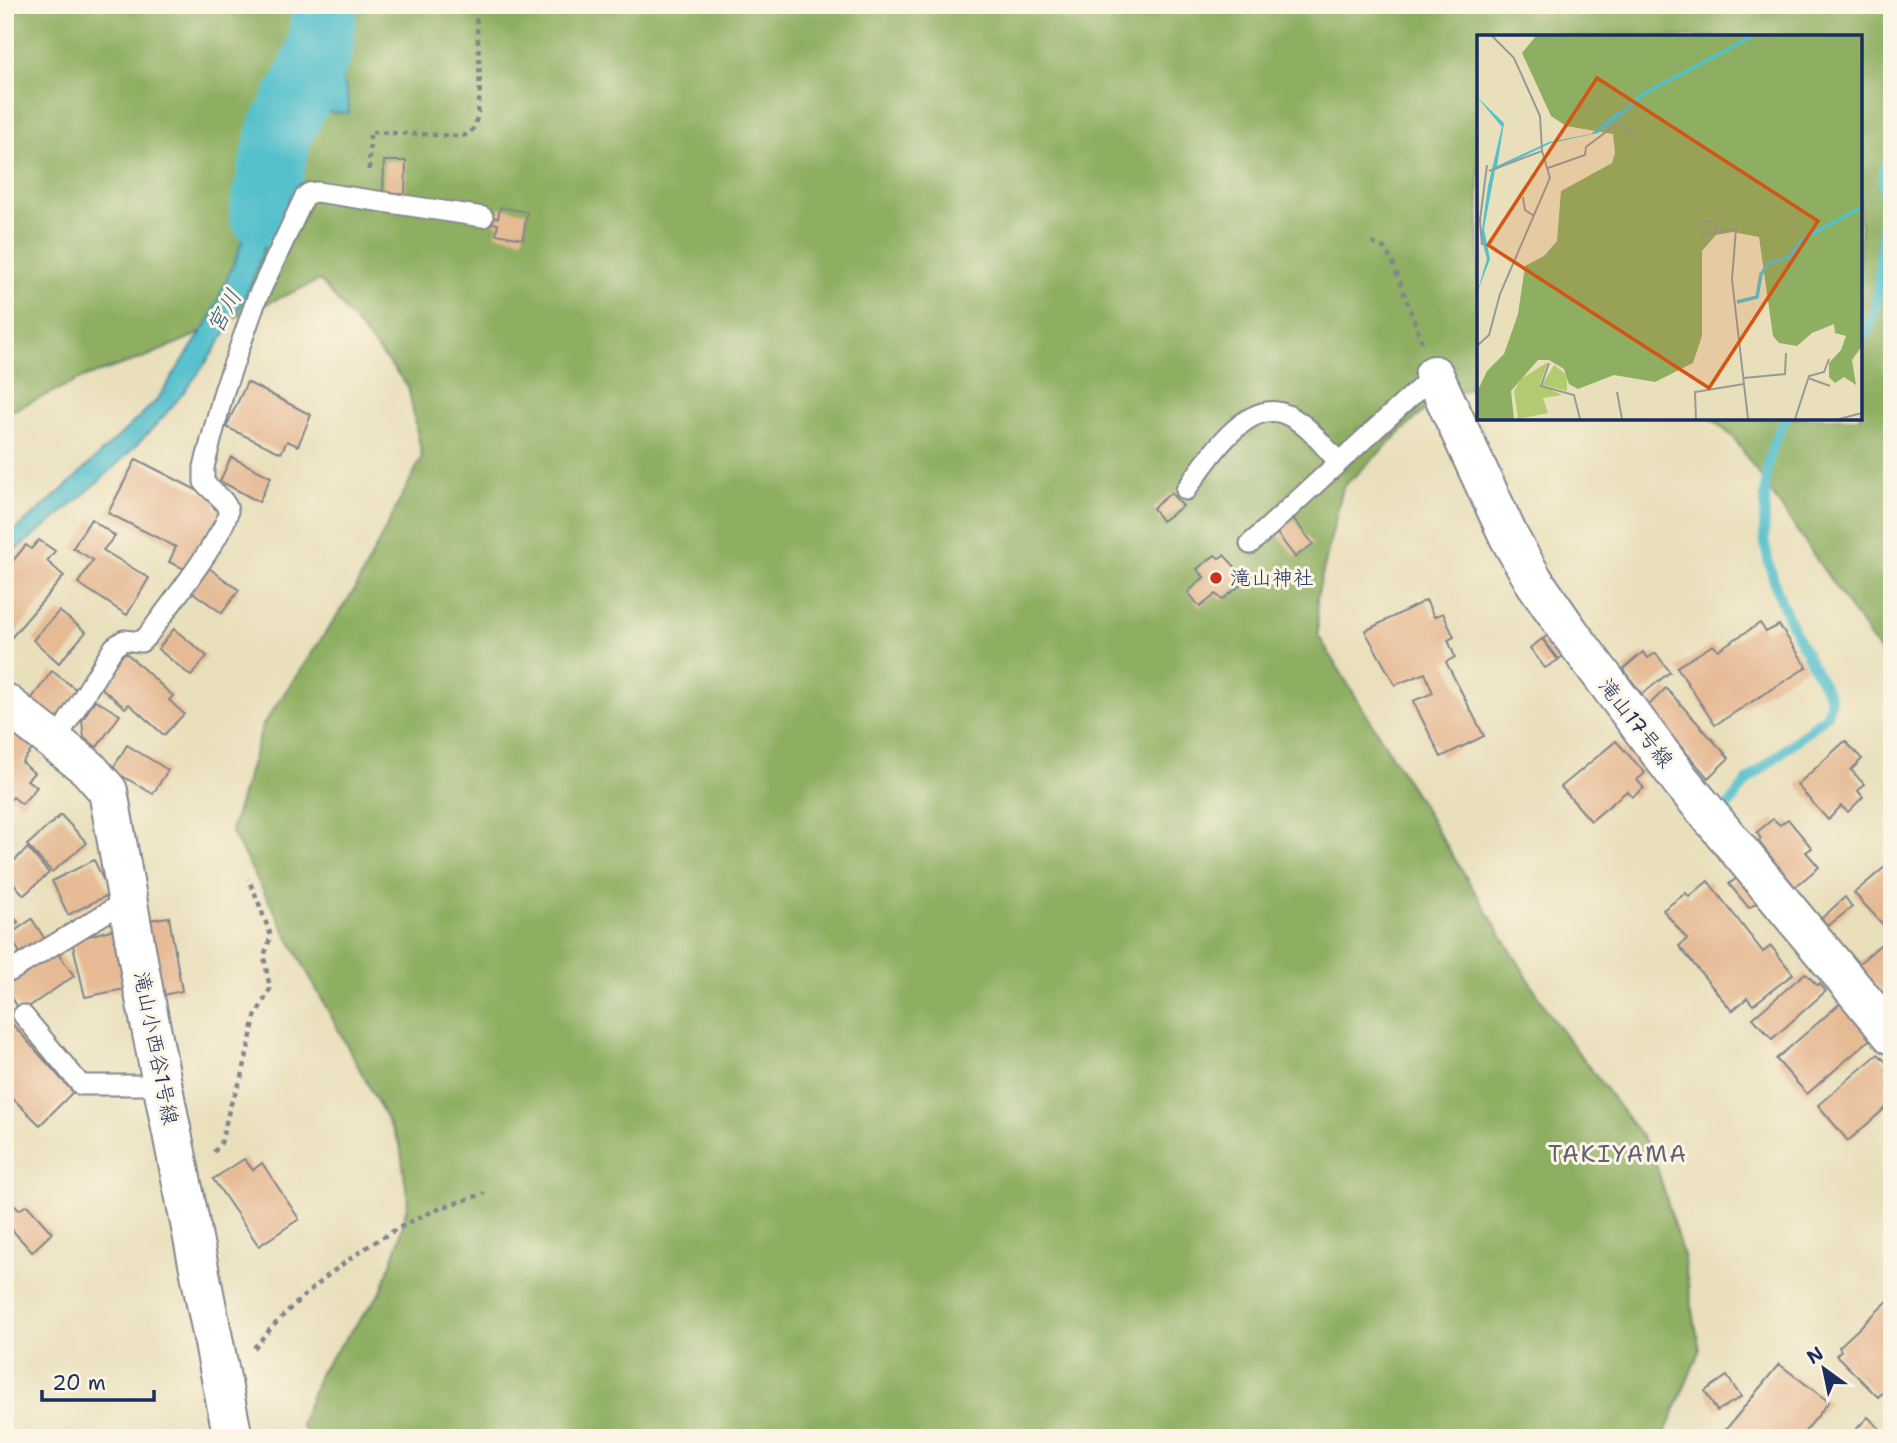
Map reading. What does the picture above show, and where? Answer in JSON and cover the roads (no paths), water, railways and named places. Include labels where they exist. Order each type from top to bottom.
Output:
[{"type":"street","name":"滝山17号線","points":[[1434,375],[1509,537],[1534,582],[1562,623],[1681,781],[1892,1035]]},
{"type":"street","name":"滝山小西谷1号線","points":[[5,703],[88,768],[108,791],[233,1438]]},
{"type":"lane","points":[[55,742],[114,647],[124,640],[141,642],[148,635],[227,518],[226,505],[204,482],[204,467],[224,391],[257,298],[304,198],[309,193],[317,192],[483,217]]},
{"type":"lane","points":[[1250,544],[1434,375]]},
{"type":"lane","points":[[1186,490],[1210,456],[1232,433],[1248,419],[1267,411],[1283,413],[1300,423],[1339,462]]},
{"type":"lane","points":[[11,971],[127,900]]},
{"type":"lane","points":[[23,1015],[81,1085],[163,1084]]},
{"type":"water","points":[[322,36],[344,82],[349,113],[263,110],[288,67]]},
{"type":"water","points":[[250,123],[308,125],[281,181],[259,263],[232,321],[207,361],[147,434],[78,499],[5,558],[5,539],[60,492],[157,400],[210,319],[239,251],[252,203],[257,152]]},
{"type":"waterway","name":"宮川","points":[[262,213],[279,134],[306,83],[320,48],[325,5]]},
{"type":"waterway","points":[[1862,337],[1876,308],[1885,207],[1883,171],[1892,153]]},
{"type":"waterway","points":[[1731,818],[1725,810],[1748,780],[1827,715],[1831,698],[1783,605],[1769,565],[1765,544],[1767,471],[1771,450],[1785,420]]},
{"type":"place","name":"滝山神社","points":[[1216,578]]},
{"type":"district","name":"TAKIYAMA","points":[[1618,1154]]}]
